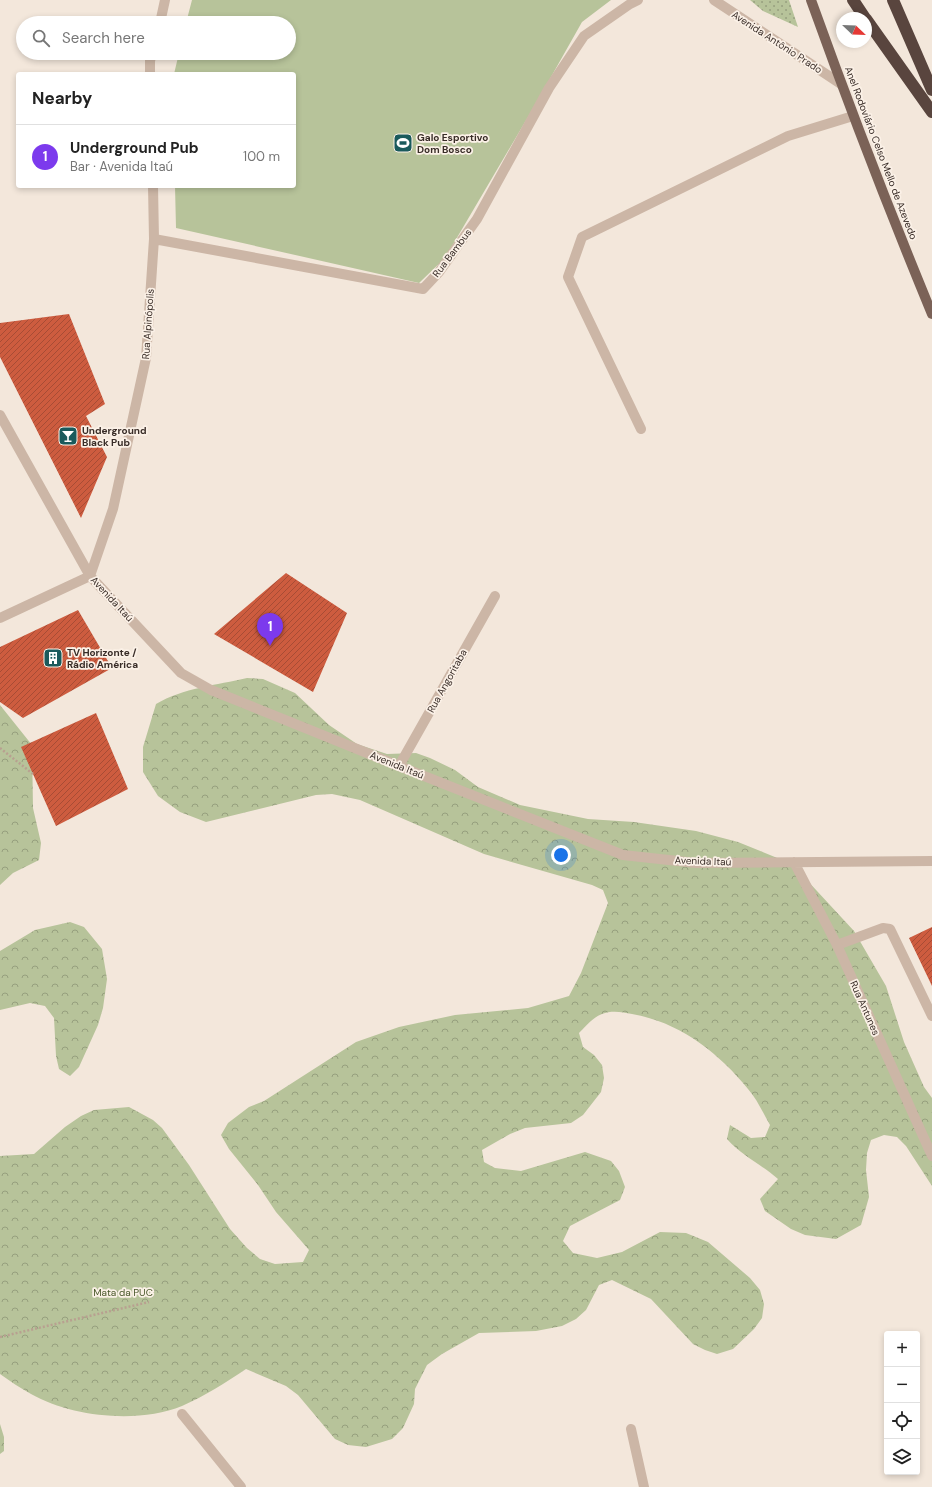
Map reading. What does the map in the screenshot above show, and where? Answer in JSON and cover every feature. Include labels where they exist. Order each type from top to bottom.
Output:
[{"type":"highway","points":[[853,0],[861,12]]},
{"type":"highway","points":[[893,0],[932,90]]},
{"type":"highway","points":[[872,27],[932,112]]},
{"type":"main road","name":"Anel Rodoviário Celso Mello de Azevedo","points":[[811,0],[853,116],[932,314]]},
{"type":"street","points":[[162,16],[165,0]]},
{"type":"street","name":"Rua Bambus","points":[[154,239],[423,289],[439,272],[477,219],[549,88],[584,36],[638,0]]},
{"type":"street","name":"Avenida Antônio Prado","points":[[714,0],[841,84]]},
{"type":"street","points":[[150,60],[150,72]]},
{"type":"street","points":[[641,429],[568,277],[582,238],[788,136],[853,116]]},
{"type":"street","name":"Rua Alpinópolis","points":[[90,576],[113,509],[146,358],[154,239],[153,188]]},
{"type":"street","name":"Avenida Itaú","points":[[0,415],[90,576],[181,673],[211,690],[623,855],[696,863],[932,861]]},
{"type":"street","points":[[0,618],[90,576]]},
{"type":"street","name":"Rua Angoritaba","points":[[399,766],[495,596]]},
{"type":"street","name":"Rua Antunes","points":[[794,862],[837,945],[932,1156]]},
{"type":"street","points":[[837,945],[883,928],[890,929],[932,1016]]},
{"type":"street","points":[[182,1414],[241,1487]]},
{"type":"street","points":[[631,1429],[644,1487]]},
{"type":"path","points":[[0,748],[33,774]]},
{"type":"path","points":[[0,1337],[149,1302]]},
{"type":"green space","name":"Galo Esportivo Dom Bosco","points":[[192,0],[611,0],[582,22],[445,258],[419,283],[176,228],[175,188],[296,188],[296,72],[174,72],[177,60],[296,60],[296,16],[188,16]]},
{"type":"green space","points":[[750,0],[789,0],[798,27],[763,11]]},
{"type":"green space","name":"Mata da PUC","points":[[247,678],[263,679],[295,693],[329,725],[357,744],[387,754],[416,753],[430,758],[455,770],[478,787],[520,805],[588,819],[634,822],[696,831],[738,842],[792,864],[854,931],[886,986],[904,1042],[924,1087],[932,1098],[932,1186],[906,1146],[897,1137],[884,1135],[871,1140],[867,1153],[866,1170],[869,1197],[861,1225],[836,1239],[805,1235],[791,1229],[765,1211],[760,1199],[778,1179],[739,1150],[727,1139],[730,1125],[751,1138],[765,1137],[770,1125],[748,1089],[711,1051],[681,1031],[649,1018],[621,1012],[606,1013],[592,1020],[579,1033],[583,1047],[594,1055],[602,1065],[604,1078],[601,1092],[583,1115],[571,1123],[525,1128],[510,1134],[482,1150],[484,1162],[495,1168],[521,1171],[585,1152],[611,1161],[619,1171],[625,1187],[620,1200],[570,1226],[563,1241],[573,1253],[597,1258],[622,1252],[660,1232],[686,1233],[708,1242],[750,1278],[760,1290],[764,1304],[762,1318],[754,1329],[733,1349],[717,1354],[693,1344],[651,1299],[612,1280],[599,1285],[586,1310],[576,1319],[562,1326],[536,1331],[479,1333],[442,1354],[427,1365],[415,1389],[414,1404],[403,1428],[392,1439],[366,1447],[348,1445],[335,1439],[298,1395],[286,1386],[246,1369],[207,1394],[182,1406],[165,1412],[126,1416],[85,1413],[47,1402],[19,1387],[0,1374],[0,1156],[34,1154],[65,1127],[81,1116],[94,1110],[129,1107],[153,1120],[162,1128],[189,1165],[230,1229],[247,1248],[260,1259],[275,1264],[303,1262],[309,1250],[276,1212],[258,1185],[229,1149],[221,1135],[228,1123],[249,1107],[264,1101],[356,1042],[399,1027],[455,1015],[528,1008],[569,996],[581,973],[608,903],[603,890],[592,885],[484,854],[360,800],[332,794],[316,795],[206,822],[180,812],[158,796],[143,772],[143,747],[156,704],[177,694]]},
{"type":"green space","points":[[0,705],[32,745],[33,808],[41,843],[39,860],[13,873],[0,885]]},
{"type":"green space","points":[[70,922],[84,927],[102,949],[107,979],[103,1008],[98,1025],[79,1067],[70,1076],[59,1069],[56,1056],[54,1018],[45,1006],[30,1003],[0,1010],[0,951],[35,930]]},
{"type":"green space","points":[[0,1424],[4,1437],[4,1451],[0,1454]]},
{"type":"building","name":"Underground Black Pub","points":[[69,314],[105,404],[86,416],[107,457],[81,518],[0,357],[0,323]]},
{"type":"building","points":[[286,573],[347,613],[313,692],[214,634]]},
{"type":"building","name":"TV Horizonte / Rádio América","points":[[78,610],[112,668],[23,718],[0,702],[0,647]]},
{"type":"building","points":[[96,713],[128,789],[56,826],[21,747]]},
{"type":"building","points":[[932,927],[932,986],[909,938]]},
{"type":"place","name":"Galo Esportivo Dom Bosco","points":[[403,143]]},
{"type":"place","name":"Underground Black Pub","points":[[68,436]]},
{"type":"place","name":"Underground Pub","points":[[270,646]]},
{"type":"place","name":"TV Horizonte / Rádio América","points":[[53,658]]}]
